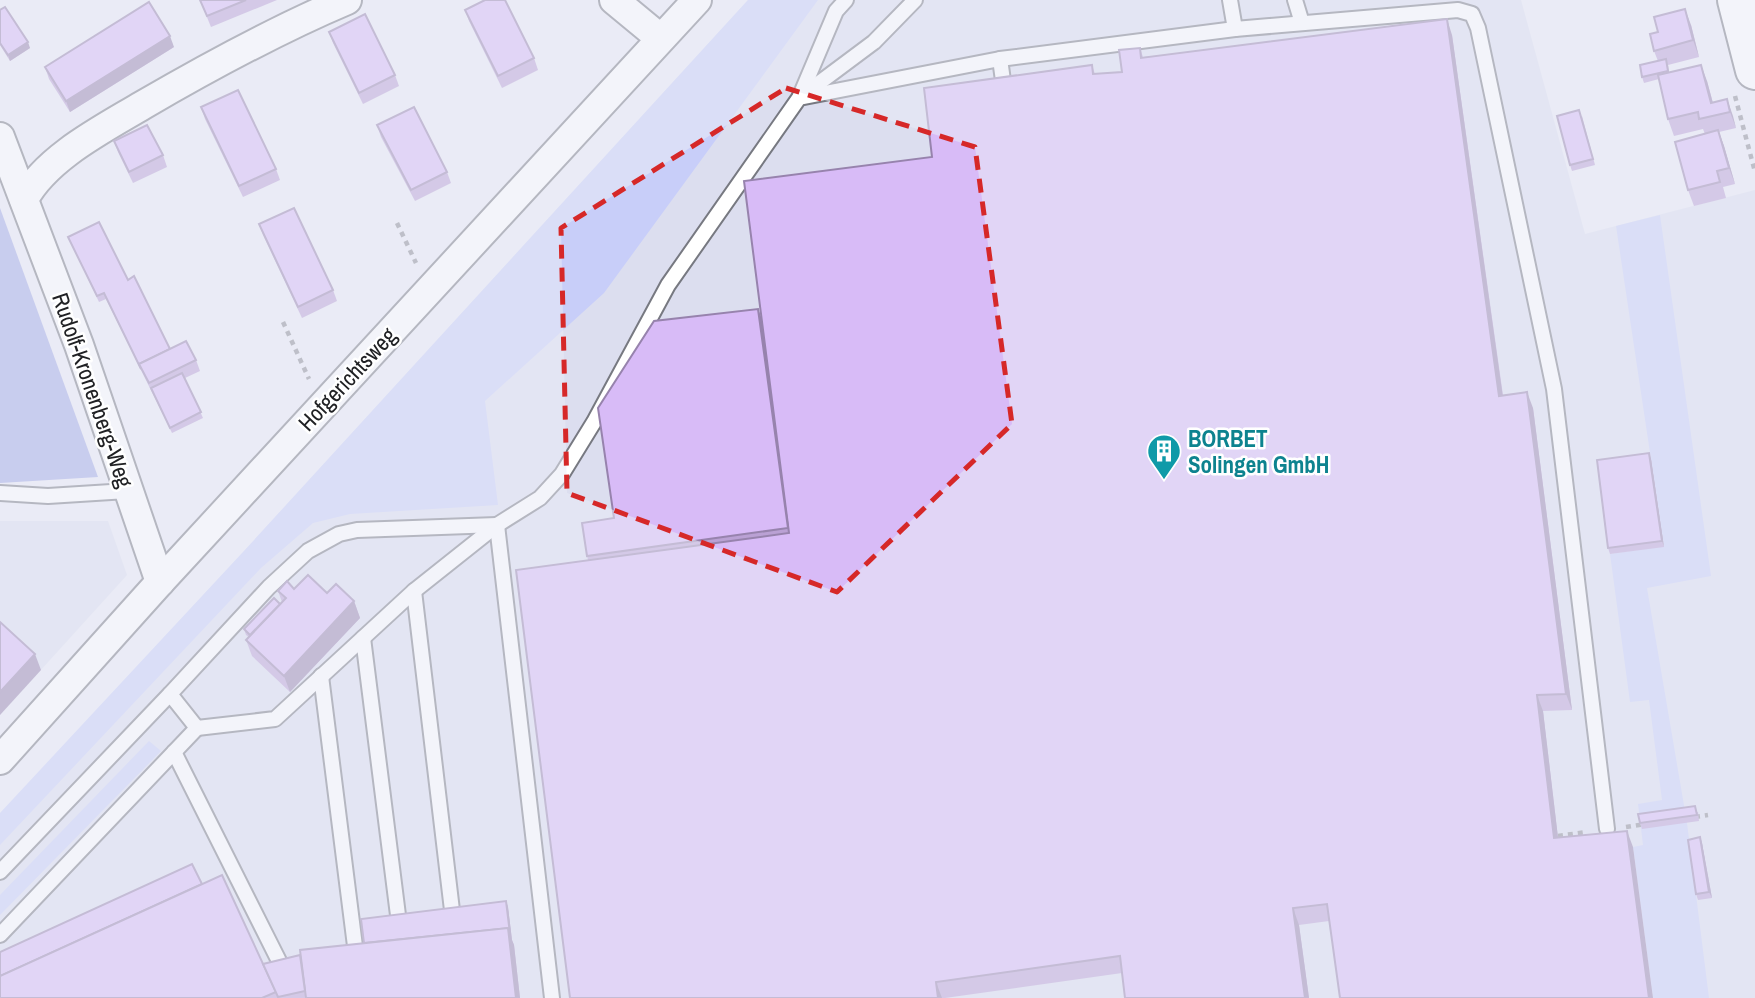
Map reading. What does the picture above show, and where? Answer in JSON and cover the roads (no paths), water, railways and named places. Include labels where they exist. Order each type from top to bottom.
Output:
[{"type":"main road","points":[[1737,0],[1755,70]]},
{"type":"street","points":[[24,199],[49,167],[113,123],[253,43],[347,0]]},
{"type":"street","points":[[614,0],[660,38]]},
{"type":"street","name":"Hofgerichtsweg","points":[[0,760],[160,582],[697,0]]},
{"type":"street","name":"Rudolf-Kronenberg-Weg","points":[[0,137],[79,345],[160,582]]},
{"type":"lane","points":[[0,935],[197,728],[275,719],[414,591],[497,525],[540,498],[562,474],[594,422],[668,285],[799,98],[836,11],[846,0]]},
{"type":"lane","points":[[799,98],[874,43],[915,0]]},
{"type":"lane","points":[[1230,0],[1235,29]]},
{"type":"lane","points":[[1295,0],[1302,23]]},
{"type":"lane","points":[[799,98],[1000,59],[1235,29],[1453,10],[1469,12],[1474,18],[1554,390],[1607,829]]},
{"type":"lane","points":[[1000,59],[1005,95]]},
{"type":"lane","points":[[0,493],[48,496],[128,491]]},
{"type":"lane","points":[[0,872],[269,587],[308,551],[339,534],[357,530],[497,525]]},
{"type":"lane","points":[[497,525],[552,998]]},
{"type":"lane","points":[[414,591],[455,936]]},
{"type":"lane","points":[[363,638],[402,943]]},
{"type":"lane","points":[[321,676],[357,962]]},
{"type":"lane","points":[[170,694],[197,728]]},
{"type":"lane","points":[[174,752],[284,971]]},
{"type":"place","name":"BORBET Solingen GmbH","points":[[1164,481]]}]
